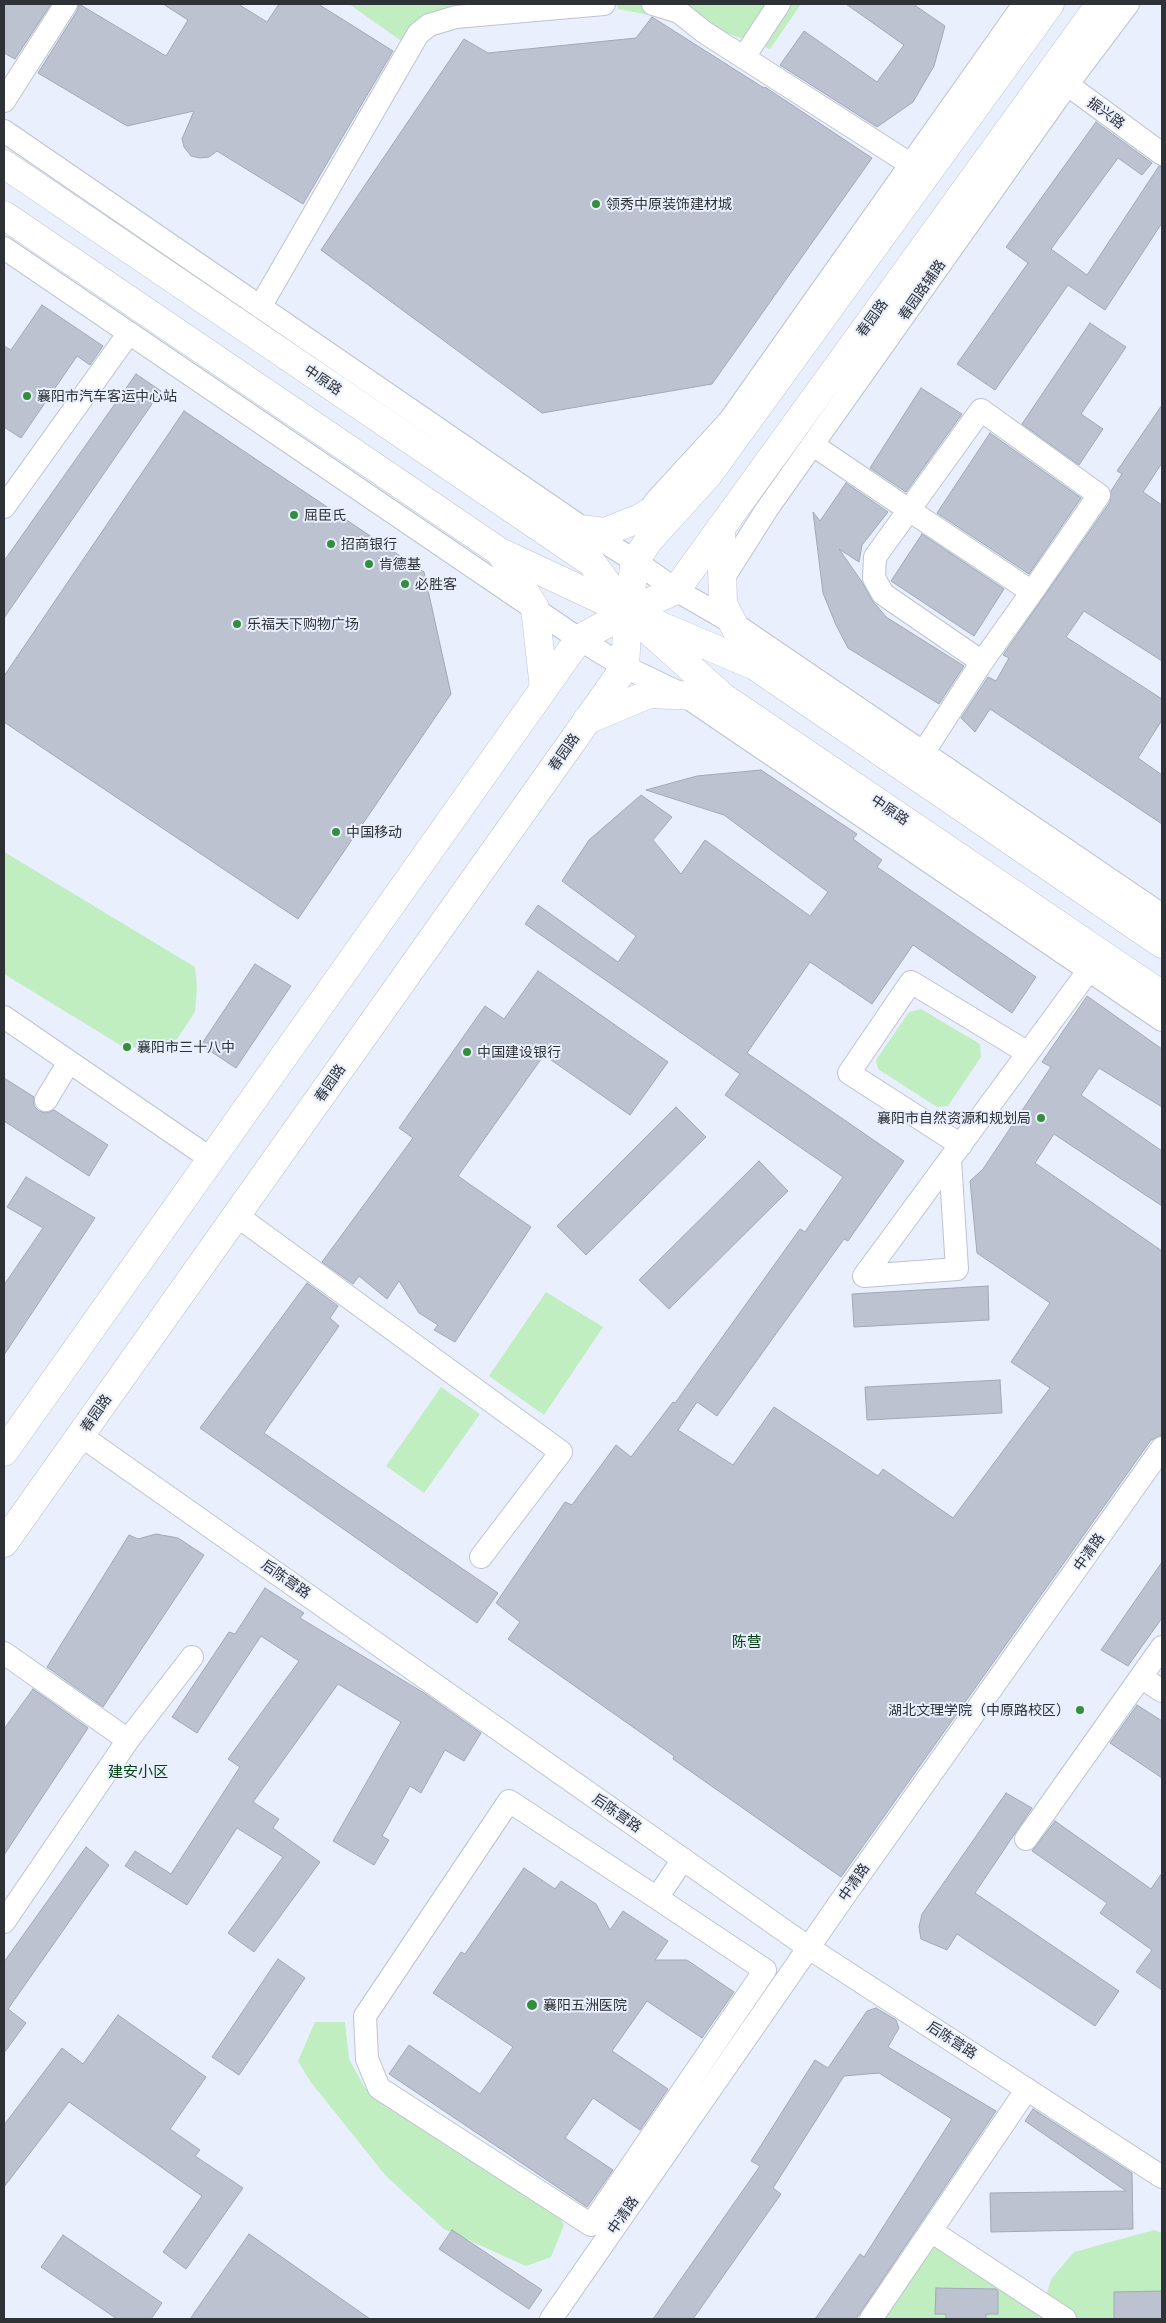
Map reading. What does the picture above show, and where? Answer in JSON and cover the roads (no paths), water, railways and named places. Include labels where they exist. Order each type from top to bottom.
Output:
[{"type":"main road","points":[[625,666],[628,612],[635,561],[649,540],[708,475],[1050,4]]},
{"type":"main road","name":"春园路","points":[[4,1452],[579,639],[628,612],[676,590],[721,527],[1059,79],[1100,4]]},
{"type":"main road","name":"中原路","points":[[4,164],[592,562],[628,612],[724,696],[1162,994]]},
{"type":"main road","name":"中原路","points":[[4,215],[500,552],[628,612],[755,666],[1162,944]]},
{"type":"main road","points":[[535,524],[605,532],[640,518],[708,475]]},
{"type":"main road","points":[[721,527],[723,604],[755,666]]},
{"type":"main road","points":[[500,552],[535,608],[544,688]]},
{"type":"main road","name":"春园路","points":[[4,1543],[625,666]]},
{"type":"main road","points":[[587,720],[649,694],[724,696]]},
{"type":"street","points":[[4,100],[66,4]]},
{"type":"street","points":[[260,307],[418,34],[429,25],[456,17],[536,7],[604,4]]},
{"type":"street","points":[[653,4],[679,12],[704,32],[910,164]]},
{"type":"street","points":[[744,57],[778,4]]},
{"type":"street","points":[[640,518],[730,420],[1024,4]]},
{"type":"street","name":"春园路辅路","points":[[722,580],[767,509],[813,445],[1059,79],[1128,4]]},
{"type":"street","name":"振兴路","points":[[1059,79],[1162,154]]},
{"type":"street","points":[[4,131],[584,530],[635,561],[676,590],[733,623],[1162,915]]},
{"type":"street","points":[[4,248],[579,639],[625,666],[684,695],[1162,1020]]},
{"type":"street","points":[[4,507],[129,333]]},
{"type":"street","points":[[923,753],[982,662],[1099,495],[981,410],[875,556],[874,578],[883,594],[982,662]]},
{"type":"street","points":[[813,445],[1032,592]]},
{"type":"street","points":[[955,1152],[957,1268],[864,1276],[893,1237],[955,1152],[1089,970]]},
{"type":"street","points":[[955,1152],[849,1072],[911,982],[1028,1053]]},
{"type":"street","points":[[4,1018],[211,1159]]},
{"type":"street","points":[[46,1100],[69,1062]]},
{"type":"street","points":[[236,1215],[561,1452],[481,1557]]},
{"type":"street","name":"后陈营路","points":[[80,1435],[809,1948],[1162,2176]]},
{"type":"street","name":"中清路","points":[[551,2319],[809,1948],[1162,1448]]},
{"type":"street","points":[[1026,1839],[1162,1647]]},
{"type":"street","points":[[4,1653],[128,1740]]},
{"type":"street","points":[[4,1922],[128,1740],[192,1657]]},
{"type":"street","points":[[1141,1677],[1162,1691]]},
{"type":"street","points":[[509,1801],[656,1898],[765,1970],[591,2225],[379,2088],[367,2059],[365,2016],[509,1801]]},
{"type":"street","points":[[656,1898],[683,1859]]},
{"type":"street","points":[[872,2319],[1027,2089]]},
{"type":"street","points":[[931,2231],[1065,2319]]},
{"type":"place","name":"领秀中原装饰建材城","points":[[596,204]]},
{"type":"place","name":"襄阳市汽车客运中心站","points":[[27,396]]},
{"type":"place","name":"屈臣氏","points":[[294,515]]},
{"type":"place","name":"招商银行","points":[[331,544]]},
{"type":"place","name":"肯德基","points":[[369,564]]},
{"type":"place","name":"必胜客","points":[[405,584]]},
{"type":"place","name":"乐福天下购物广场","points":[[237,624]]},
{"type":"place","name":"中国移动","points":[[336,832]]},
{"type":"place","name":"襄阳市三十八中","points":[[127,1047]]},
{"type":"place","name":"中国建设银行","points":[[467,1052]]},
{"type":"place","name":"襄阳市自然资源和规划局","points":[[1041,1118]]},
{"type":"place","name":"湖北文理学院（中原路校区）","points":[[1080,1710]]},
{"type":"place","name":"襄阳五洲医院","points":[[532,2005]]},
{"type":"district","name":"陈营","points":[[747,1642]]},
{"type":"district","name":"建安小区","points":[[138,1772]]}]
